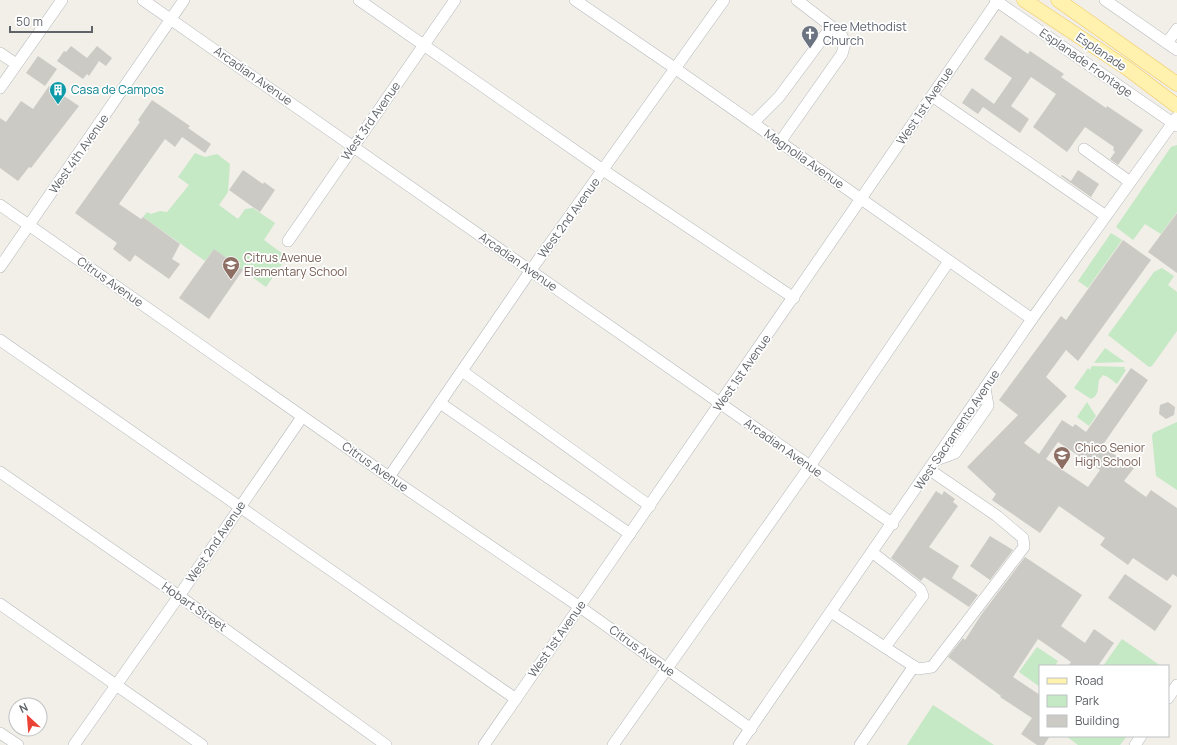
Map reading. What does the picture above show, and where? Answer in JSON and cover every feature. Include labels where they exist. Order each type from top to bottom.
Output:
[{"type":"main road","name":"Esplanade","points":[[1024,0],[1128,70],[1177,106]]},
{"type":"main road","name":"Esplanade","points":[[1058,0],[1177,84]]},
{"type":"street","points":[[0,88],[62,0]]},
{"type":"street","name":"Arcadian Avenue","points":[[143,0],[893,524]]},
{"type":"street","name":"West 4th Avenue","points":[[0,268],[184,0]]},
{"type":"street","points":[[359,0],[604,170],[794,298]]},
{"type":"street","name":"West 3rd Avenue","points":[[288,241],[455,0]]},
{"type":"street","name":"Magnolia Avenue","points":[[575,0],[676,69],[1032,319]]},
{"type":"street","name":"West 2nd Avenue","points":[[389,477],[531,270],[604,170],[724,0]]},
{"type":"street","points":[[780,142],[842,54],[845,42],[841,34],[797,0]]},
{"type":"street","name":"West 1st Avenue","points":[[484,745],[794,298],[997,0]]},
{"type":"street","name":"Esplanade Frontage","points":[[997,0],[1176,122]]},
{"type":"street","points":[[1105,0],[1177,50]]},
{"type":"street","points":[[753,123],[779,97],[831,27]]},
{"type":"street","points":[[1167,43],[1177,29]]},
{"type":"street","points":[[0,53],[16,64]]},
{"type":"street","points":[[932,96],[1106,216]]},
{"type":"street","name":"West Sacramento Avenue","points":[[739,745],[893,524],[1032,319],[1130,182],[1176,122]]},
{"type":"street","points":[[1084,149],[1130,182]]},
{"type":"street","name":"Citrus Avenue","points":[[0,205],[302,417],[580,607],[751,729]]},
{"type":"street","points":[[613,745],[810,466],[949,261]]},
{"type":"street","points":[[0,340],[239,508],[516,699]]},
{"type":"street","points":[[462,371],[650,506]]},
{"type":"street","points":[[440,402],[630,534]]},
{"type":"street","name":"West 2nd Avenue","points":[[74,745],[302,417]]},
{"type":"street","points":[[831,612],[916,667],[932,667],[1024,547],[1023,538],[997,516],[930,470]]},
{"type":"street","name":"Hobart Street","points":[[0,472],[179,596],[386,745]]},
{"type":"street","points":[[872,553],[920,589],[923,596],[885,647]]},
{"type":"street","points":[[0,604],[115,686],[202,745]]},
{"type":"street","points":[[860,745],[916,667]]},
{"type":"street","points":[[1169,697],[1177,685]]},
{"type":"street","points":[[0,733],[18,745]]},
{"type":"green space","points":[[1177,145],[1177,212],[1161,234],[1145,224],[1133,240],[1116,227],[1171,147]]},
{"type":"green space","points":[[195,153],[205,157],[217,154],[230,164],[228,192],[219,205],[238,219],[245,209],[253,208],[275,223],[264,240],[287,257],[266,287],[214,249],[205,261],[143,217],[147,212],[151,214],[160,211],[167,212],[189,185],[178,177]]},
{"type":"green space","points":[[1111,233],[1122,240],[1088,288],[1078,281]]},
{"type":"green space","points":[[1162,268],[1174,276],[1168,285],[1177,292],[1177,331],[1152,366],[1149,367],[1108,335],[1154,272]]},
{"type":"green space","points":[[1105,348],[1125,362],[1094,363]]},
{"type":"green space","points":[[1092,366],[1125,367],[1124,369],[1126,370],[1117,384],[1103,375],[1099,380],[1096,395],[1091,399],[1074,388],[1088,368],[1090,370]]},
{"type":"green space","points":[[1087,402],[1096,416],[1089,426],[1077,417]]},
{"type":"green space","points":[[1177,422],[1177,490],[1156,476],[1152,436],[1153,433]]},
{"type":"green space","points":[[1122,639],[1160,665],[1104,665]]},
{"type":"green space","points":[[1037,647],[1058,661],[1056,665],[1039,665],[1039,686],[1019,672]]},
{"type":"green space","points":[[933,705],[994,745],[907,745]]},
{"type":"green space","points":[[1067,737],[1126,737],[1120,745],[1078,745]]},
{"type":"building","points":[[1001,35],[1028,54],[1030,51],[1064,74],[1061,77],[1106,108],[1107,106],[1143,130],[1118,165],[1110,159],[1115,152],[1113,150],[1114,147],[1085,127],[1067,152],[1033,127],[1056,94],[1031,77],[1011,106],[1029,119],[1020,133],[983,107],[978,114],[962,103],[972,88],[994,104],[1012,78],[984,59]]},
{"type":"building","points":[[71,46],[87,58],[97,46],[112,58],[106,66],[99,61],[89,76],[87,74],[83,79],[57,61],[64,51],[66,52]]},
{"type":"building","points":[[38,56],[57,69],[45,86],[26,73]]},
{"type":"building","points":[[49,86],[79,106],[31,168],[29,167],[18,181],[0,168],[0,118],[6,122],[21,101],[33,109]]},
{"type":"building","points":[[152,100],[190,126],[188,128],[211,144],[205,153],[182,137],[175,147],[165,139],[119,204],[141,219],[143,217],[180,244],[172,259],[180,264],[169,279],[135,255],[130,262],[113,249],[117,243],[75,213],[140,122],[138,120]]},
{"type":"building","points":[[243,170],[263,184],[264,182],[275,190],[260,212],[229,190]]},
{"type":"building","points":[[1078,170],[1099,184],[1091,197],[1061,176],[1062,175],[1071,181]]},
{"type":"building","points":[[1177,213],[1177,273],[1148,252]]},
{"type":"building","points":[[1123,240],[1151,260],[1078,361],[1066,350],[1046,377],[1067,396],[1024,443],[1039,454],[1062,420],[1073,427],[1075,424],[1086,432],[1131,368],[1148,380],[1102,446],[1134,468],[1124,481],[1146,497],[1151,490],[1177,508],[1177,577],[1173,574],[1167,581],[1133,558],[1128,565],[1100,545],[1105,538],[1059,506],[1040,533],[992,500],[996,494],[967,467],[1018,415],[999,400],[1061,316],[1066,320]],"holes":[[[1058,442],[1100,470],[1088,487],[1046,459]]]},
{"type":"building","points":[[214,249],[243,270],[209,319],[179,298]]},
{"type":"building","points":[[1168,402],[1175,407],[1174,415],[1166,419],[1159,414],[1160,405]]},
{"type":"building","points":[[936,491],[942,495],[944,491],[955,499],[953,502],[958,506],[929,547],[959,566],[952,578],[978,595],[969,607],[924,577],[921,581],[891,558]]},
{"type":"building","points":[[990,536],[1013,550],[990,580],[970,566]]},
{"type":"building","points":[[1025,557],[1082,595],[1061,626],[1085,643],[1094,629],[1114,643],[1099,665],[1069,665],[1071,662],[1038,639],[1013,677],[1039,694],[1039,737],[1049,737],[1044,745],[1037,745],[1021,734],[1032,718],[1000,697],[1001,696],[948,657],[963,638],[965,640],[981,615]]},
{"type":"building","points":[[1125,574],[1172,606],[1155,631],[1108,598]]},
{"type":"place","name":"Free Methodist Church","points":[[810,49]]},
{"type":"place","name":"Casa de Campos","points":[[58,105]]},
{"type":"place","name":"Citrus Avenue Elementary School","points":[[231,280]]},
{"type":"place","name":"Chico Senior High School","points":[[1062,470]]}]
